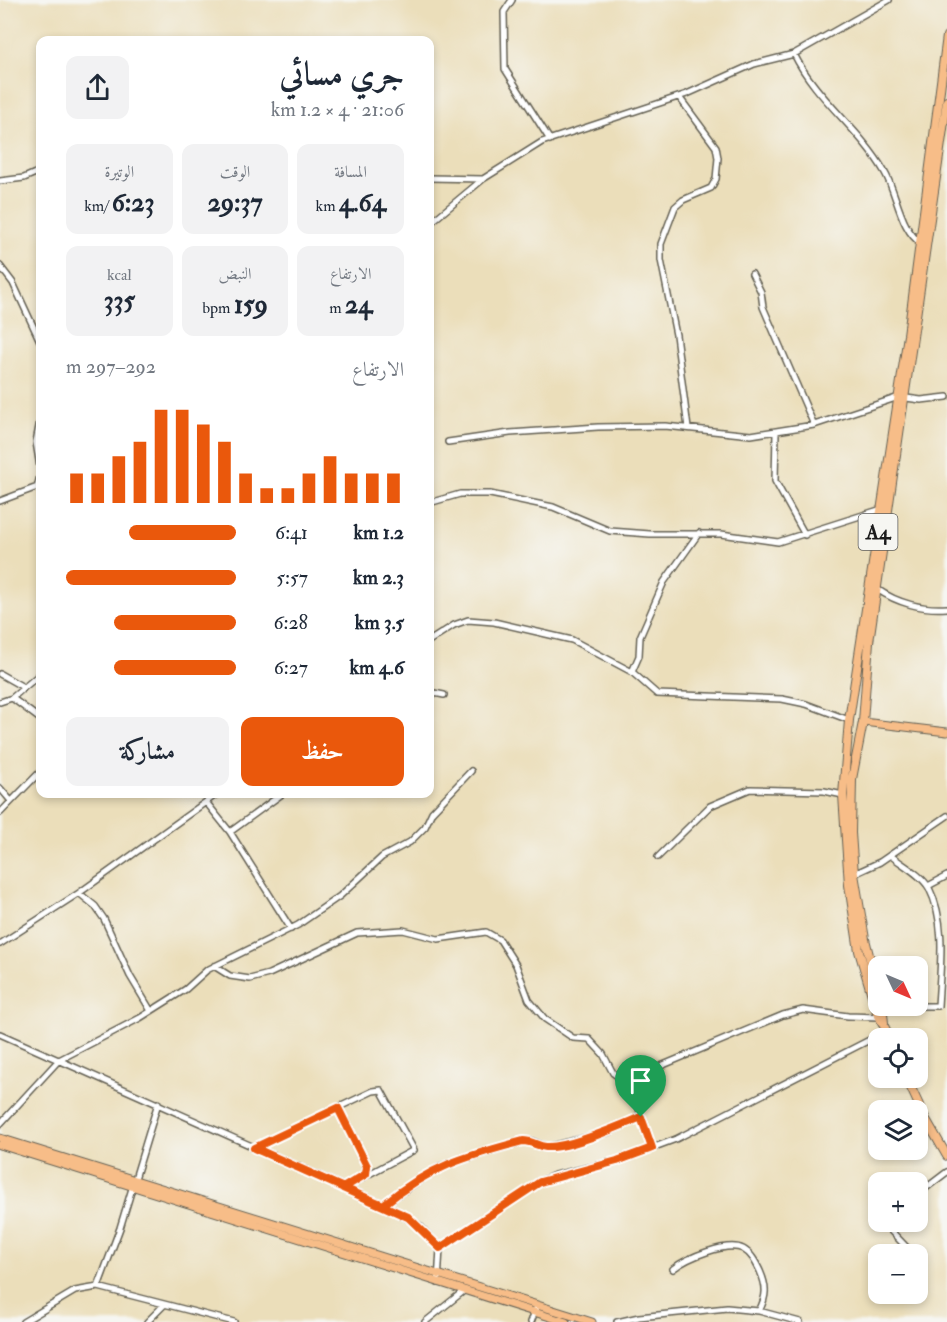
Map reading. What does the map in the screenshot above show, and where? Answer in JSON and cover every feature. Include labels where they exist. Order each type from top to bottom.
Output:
[{"type":"highway","name":"A4","points":[[869,956],[854,874],[849,778],[849,720],[865,642],[902,398],[940,126],[947,36]]},
{"type":"highway","name":"A4","points":[[940,126],[947,101]]},
{"type":"highway","name":"A4","points":[[873,589],[882,510],[902,398]]},
{"type":"highway","name":"A4","points":[[865,642],[863,722],[843,795],[849,885],[855,930],[868,969]]},
{"type":"highway","points":[[853,701],[864,703]]},
{"type":"highway","points":[[848,734],[860,736]]},
{"type":"highway","points":[[911,1088],[932,1132],[947,1156]]},
{"type":"main road","points":[[863,722],[947,732]]},
{"type":"main road","points":[[0,1138],[324,1244],[382,1261],[439,1274],[566,1322]]},
{"type":"main road","points":[[0,1145],[133,1183]]},
{"type":"main road","points":[[382,1261],[464,1291],[592,1322]]},
{"type":"street","points":[[512,0],[504,12],[505,69],[550,140]]},
{"type":"street","points":[[434,221],[483,179],[518,156],[550,140],[679,97],[754,64],[794,54],[889,0]]},
{"type":"street","points":[[794,54],[803,73],[864,142],[885,172],[908,228],[923,244]]},
{"type":"street","points":[[679,97],[716,147],[718,158],[716,179],[711,188],[683,200],[675,207],[661,244],[661,260],[672,310],[688,428]]},
{"type":"street","points":[[0,181],[24,178],[36,173]]},
{"type":"street","points":[[434,178],[483,179]]},
{"type":"street","points":[[0,266],[13,283],[36,332]]},
{"type":"street","points":[[752,274],[814,425]]},
{"type":"street","points":[[448,442],[540,430],[651,425],[751,435],[776,433],[814,425],[902,398],[947,397]]},
{"type":"street","points":[[776,433],[775,481],[805,535]]},
{"type":"street","points":[[0,501],[36,488]]},
{"type":"street","points":[[434,502],[460,494],[490,494],[553,507],[610,531],[650,534],[699,533],[778,542],[882,510]]},
{"type":"street","points":[[632,672],[639,656],[640,637],[664,582],[699,533]]},
{"type":"street","points":[[873,589],[886,596],[923,608],[947,608]]},
{"type":"street","points":[[434,638],[454,625],[468,620],[486,620],[572,640],[632,672],[657,694],[782,699],[806,704],[849,720]]},
{"type":"street","points":[[0,674],[23,687]]},
{"type":"street","points":[[0,702],[3,699],[12,698],[36,677]]},
{"type":"street","points":[[434,693],[444,695]]},
{"type":"street","points":[[12,698],[36,715]]},
{"type":"street","points":[[0,1124],[59,1060],[151,1011],[214,966],[291,929],[340,896],[382,857],[410,842],[425,827],[432,812],[471,771]]},
{"type":"street","points":[[0,813],[36,776]]},
{"type":"street","points":[[0,788],[12,801]]},
{"type":"street","points":[[658,857],[710,806],[750,789],[824,791],[843,795]]},
{"type":"street","points":[[0,944],[79,893],[208,798],[291,929]]},
{"type":"street","points":[[230,832],[277,798]]},
{"type":"street","points":[[854,874],[890,855],[947,816]]},
{"type":"street","points":[[941,820],[947,826]]},
{"type":"street","points":[[890,855],[928,886],[939,916],[945,949],[938,1006]]},
{"type":"street","points":[[928,886],[947,876]]},
{"type":"street","points":[[79,893],[95,906],[104,919],[130,976],[151,1011]]},
{"type":"street","points":[[214,966],[230,976],[250,980],[269,974],[357,933],[403,930],[438,939],[486,932],[500,940],[516,964],[529,1000],[545,1019],[554,1028],[573,1038],[589,1039],[603,1054],[613,1073],[637,1090]]},
{"type":"street","points":[[928,1006],[947,1007]]},
{"type":"street","points":[[652,1148],[641,1117],[637,1090],[642,1079],[656,1068],[783,1015],[803,1010],[848,1016],[885,1025]]},
{"type":"street","points":[[440,1248],[540,1182],[617,1161],[676,1139],[885,1025]]},
{"type":"street","points":[[2,1037],[158,1103],[408,1217],[440,1248],[438,1283]]},
{"type":"street","points":[[254,1148],[381,1090],[414,1146],[412,1153],[366,1174],[343,1188]]},
{"type":"street","points":[[98,1287],[120,1228],[158,1103]]},
{"type":"street","points":[[338,1108],[364,1159],[366,1174]]},
{"type":"street","points":[[383,1205],[424,1175],[470,1155],[523,1141],[532,1141],[547,1147],[609,1132],[641,1117]]},
{"type":"street","points":[[928,1186],[947,1172]]},
{"type":"street","points":[[892,1232],[903,1244]]},
{"type":"street","points":[[673,1269],[698,1255],[732,1246],[741,1248],[754,1259],[764,1280],[765,1298],[759,1311]]},
{"type":"street","points":[[424,1322],[471,1285]]},
{"type":"street","points":[[23,1322],[75,1291],[98,1287],[217,1320],[234,1322]]},
{"type":"street","points":[[147,1322],[163,1306]]},
{"type":"street","points":[[617,1322],[727,1308],[759,1311],[800,1322]]},
{"type":"street","points":[[531,1322],[536,1310]]},
{"type":"route","points":[[641,1117],[609,1132],[547,1147],[532,1141],[523,1141],[470,1155],[424,1175],[399,1191],[383,1205],[364,1197],[343,1188],[254,1148],[338,1108],[367,1166],[366,1174],[343,1188],[408,1217],[420,1226],[440,1248],[540,1182],[555,1176],[595,1168],[652,1148],[641,1117]]}]
